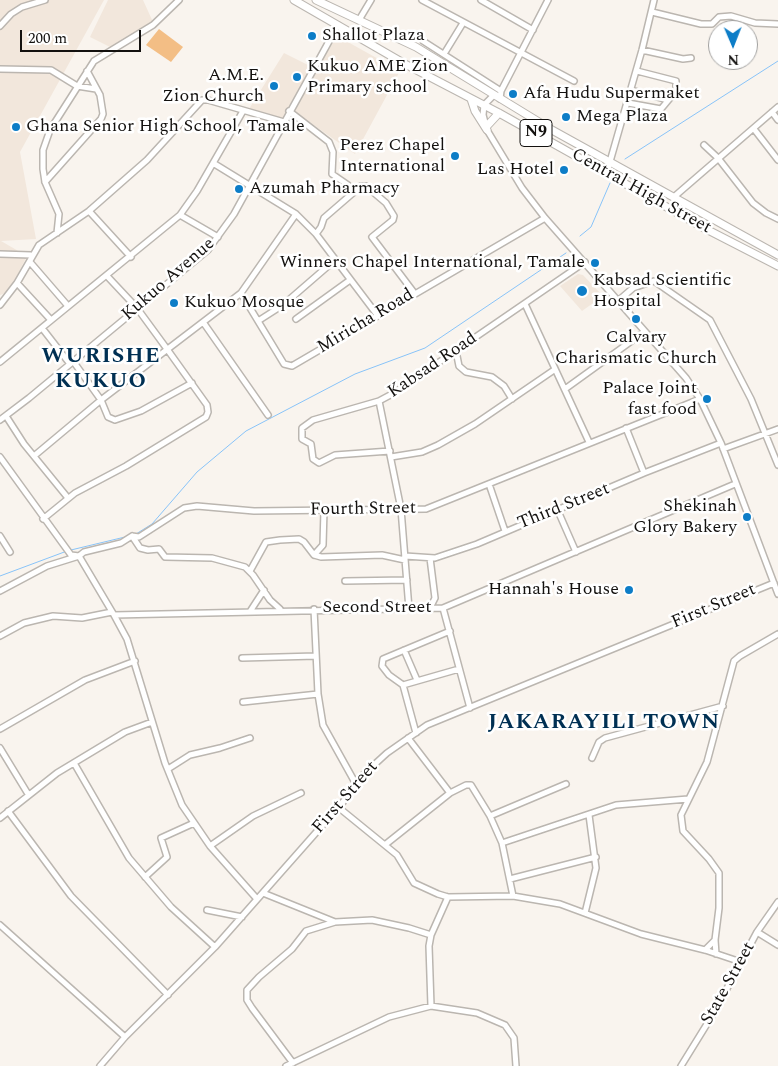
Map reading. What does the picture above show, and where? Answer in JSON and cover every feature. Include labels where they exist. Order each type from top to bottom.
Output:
[{"type":"highway","name":"Central High Street","points":[[294,0],[406,64],[607,172],[706,229],[778,266]]},
{"type":"highway","name":"Central High Street","points":[[316,0],[433,57],[496,98],[661,192],[675,196],[715,222],[778,255]]},
{"type":"highway","points":[[477,86],[469,98],[486,128],[499,113]]},
{"type":"street","points":[[0,26],[10,14],[22,7],[45,0]]},
{"type":"street","points":[[57,233],[59,214],[45,182],[43,169],[45,143],[53,124],[94,61],[162,19],[178,0]]},
{"type":"street","points":[[359,20],[371,0]]},
{"type":"street","points":[[481,0],[533,30]]},
{"type":"street","points":[[548,0],[501,91],[496,98],[484,105],[486,128],[522,188],[545,218],[686,378],[700,399],[724,449],[735,484],[778,594]]},
{"type":"street","points":[[607,172],[637,71],[654,0]]},
{"type":"street","points":[[426,1],[463,23],[574,81]]},
{"type":"street","points":[[652,12],[701,24],[712,24],[719,17],[731,16],[755,23],[778,24]]},
{"type":"street","points":[[444,54],[463,23]]},
{"type":"street","name":"Kukuo Avenue","points":[[0,420],[208,250],[250,185],[338,25]]},
{"type":"street","points":[[423,41],[501,91]]},
{"type":"street","points":[[642,50],[683,59],[691,58]]},
{"type":"street","points":[[0,69],[51,70],[77,86],[96,89]]},
{"type":"street","points":[[45,182],[99,124],[103,114],[102,100],[87,71]]},
{"type":"street","points":[[628,103],[661,109],[676,91],[676,81],[637,71]]},
{"type":"street","points":[[631,90],[668,100]]},
{"type":"street","points":[[0,305],[17,283],[30,262],[31,255],[39,245],[89,211],[147,160],[202,100],[208,100],[284,122]]},
{"type":"street","points":[[675,196],[778,107]]},
{"type":"street","points":[[0,362],[131,257],[180,215],[213,163],[242,111]]},
{"type":"street","points":[[289,111],[329,142],[333,152],[332,174],[348,184],[353,193]]},
{"type":"street","points":[[772,112],[778,120]]},
{"type":"street","points":[[754,129],[778,160]]},
{"type":"street","points":[[704,145],[718,158],[753,203],[778,219]]},
{"type":"street","points":[[213,163],[296,214],[316,234],[378,316]]},
{"type":"street","points":[[316,234],[324,218],[361,186],[366,186],[386,203],[393,214],[393,220],[372,237],[415,294]]},
{"type":"street","points":[[89,211],[131,257]]},
{"type":"street","points":[[34,456],[101,400],[241,293],[296,214]]},
{"type":"street","points":[[180,215],[218,237]]},
{"type":"street","name":"Miricha Road","points":[[241,293],[284,364],[289,366],[545,218]]},
{"type":"street","points":[[0,254],[31,255]]},
{"type":"street","points":[[258,321],[282,305],[335,260]]},
{"type":"street","points":[[30,262],[68,306]]},
{"type":"street","name":"Kabsad Road","points":[[409,609],[401,509],[379,401],[456,351],[585,262]]},
{"type":"street","points":[[43,519],[68,498],[206,417],[209,409],[137,308],[107,276]]},
{"type":"street","points":[[296,319],[350,280]]},
{"type":"street","points":[[618,301],[633,288],[654,281],[710,320],[751,399],[778,465]]},
{"type":"street","points":[[17,283],[51,320]]},
{"type":"street","points":[[525,304],[589,442]]},
{"type":"street","points":[[203,322],[268,415]]},
{"type":"street","points":[[42,328],[101,400],[108,417],[115,420],[141,411],[192,383]]},
{"type":"street","points":[[565,389],[644,332]]},
{"type":"street","points":[[456,351],[459,366],[466,372],[492,377],[504,386],[512,399]]},
{"type":"street","points":[[379,401],[314,420],[302,428],[302,439],[311,444],[313,459],[319,463],[335,455],[422,452],[438,445],[512,399],[554,370]]},
{"type":"street","name":"Fourth Street","points":[[0,592],[47,566],[92,550],[121,543],[132,536],[139,537],[180,510],[197,506],[254,511],[426,509],[700,399]]},
{"type":"street","points":[[6,416],[34,456],[68,498]]},
{"type":"street","points":[[626,428],[644,473]]},
{"type":"street","points":[[724,449],[778,428]]},
{"type":"street","name":"Third Street","points":[[314,555],[382,555],[405,558],[430,558],[477,544],[644,473],[721,443]]},
{"type":"street","points":[[0,457],[43,519],[71,555],[73,557],[79,556],[113,613],[128,639],[152,722],[182,805],[210,846],[257,899]]},
{"type":"street","points":[[489,484],[505,531]]},
{"type":"street","name":"Second Street","points":[[0,636],[24,623],[53,616],[82,618],[113,613],[443,608],[735,484]]},
{"type":"street","points":[[250,571],[268,542],[299,539],[304,542],[314,555],[323,545],[324,510]]},
{"type":"street","points":[[558,511],[576,552]]},
{"type":"street","points":[[0,536],[10,552]]},
{"type":"street","points":[[132,536],[140,548],[148,550],[159,549],[163,557],[212,558],[245,567],[280,609]]},
{"type":"street","points":[[430,558],[435,598],[430,608]]},
{"type":"street","points":[[345,581],[408,580]]},
{"type":"street","name":"First Street","points":[[100,1066],[125,1037],[215,947],[357,786],[364,774],[376,762],[408,738],[427,725],[774,583]]},
{"type":"street","points":[[250,610],[264,590]]},
{"type":"street","points":[[443,608],[470,708]]},
{"type":"street","points":[[314,609],[318,694],[326,733],[357,786]]},
{"type":"street","points":[[416,733],[403,685],[389,675],[382,662],[387,655],[450,631]]},
{"type":"street","points":[[716,954],[715,940],[720,908],[720,877],[717,868],[682,831],[681,815],[707,762],[737,658],[778,634]]},
{"type":"street","points":[[404,650],[417,680]]},
{"type":"street","points":[[242,658],[316,656]]},
{"type":"street","points":[[0,729],[84,680],[134,661]]},
{"type":"street","points":[[403,685],[459,669]]},
{"type":"street","points":[[243,702],[318,694]]},
{"type":"street","points":[[592,758],[599,742],[605,738],[724,706]]},
{"type":"street","points":[[0,818],[28,794],[74,763],[126,732],[152,722]]},
{"type":"street","points":[[168,769],[190,755],[250,738]]},
{"type":"street","points":[[408,738],[450,793]]},
{"type":"street","points":[[0,748],[28,794]]},
{"type":"street","points":[[74,763],[124,850],[172,907],[215,947]]},
{"type":"street","points":[[490,816],[566,784]]},
{"type":"street","points":[[386,844],[450,793],[466,785],[471,785],[490,816],[502,843],[512,896]]},
{"type":"street","points":[[210,846],[257,813],[301,793]]},
{"type":"street","points":[[502,843],[628,802],[688,799]]},
{"type":"street","points":[[338,807],[398,855],[414,883],[448,897],[512,896],[560,904],[641,934],[705,950],[741,962]]},
{"type":"street","points":[[8,811],[71,896],[168,995]]},
{"type":"street","points":[[585,913],[596,868],[589,815]]},
{"type":"street","points":[[145,877],[168,857],[161,838],[194,823]]},
{"type":"street","points":[[510,879],[596,857]]},
{"type":"street","points":[[263,893],[335,922]]},
{"type":"street","points":[[431,1006],[428,956],[431,935],[448,897]]},
{"type":"street","name":"State Street","points":[[681,1066],[715,1011],[757,932],[778,902]]},
{"type":"street","points":[[207,910],[242,917]]},
{"type":"street","points":[[293,1063],[252,1008],[247,1000],[247,990],[259,977],[292,949],[306,931],[335,922],[372,920],[431,935]]},
{"type":"street","points":[[0,926],[125,1037]]},
{"type":"street","points":[[757,932],[778,945]]},
{"type":"street","points":[[705,950],[715,940]]},
{"type":"street","points":[[286,1066],[389,1017],[431,1006],[477,1013],[505,1025],[514,1038],[516,1066]]},
{"type":"shaded area","name":"Ghana Senior High School, Tamale","points":[[0,0],[104,0],[20,152],[36,239],[1,241],[27,256],[9,292],[0,295]]},
{"type":"shaded area","points":[[108,0],[143,0],[153,22],[112,48],[90,37]]},
{"type":"shaded area","points":[[159,29],[183,47],[171,62],[146,45]]},
{"type":"shaded area","points":[[337,36],[400,71],[355,154],[292,110]]},
{"type":"shaded area","points":[[284,53],[312,67],[281,120],[249,109]]},
{"type":"shaded area","name":"Kabsad Scientific Hospital","points":[[578,274],[583,275],[603,296],[582,311],[560,286]]},
{"type":"waterway","points":[[625,159],[778,61]]},
{"type":"waterway","points":[[580,236],[591,227],[610,183]]},
{"type":"waterway","points":[[136,534],[152,524],[197,472],[246,431],[355,374],[425,348],[566,253]]},
{"type":"waterway","points":[[71,550],[125,537]]},
{"type":"waterway","points":[[0,576],[67,551]]},
{"type":"place","name":"Shallot Plaza","points":[[312,36]]},
{"type":"place","name":"Kukuo AME Zion Primary school","points":[[297,77]]},
{"type":"place","name":"A.M.E. Zion Church","points":[[274,86]]},
{"type":"place","name":"Afa Hudu Supermaket","points":[[513,94]]},
{"type":"place","name":"Mega Plaza","points":[[566,117]]},
{"type":"place","name":"Ghana Senior High School, Tamale","points":[[16,127]]},
{"type":"place","name":"Perez Chapel International","points":[[455,156]]},
{"type":"place","name":"Las Hotel","points":[[564,170]]},
{"type":"place","name":"Azumah Pharmacy","points":[[239,189]]},
{"type":"place","name":"Winners Chapel International, Tamale","points":[[595,263]]},
{"type":"place","name":"Kabsad Scientific Hospital","points":[[582,291]]},
{"type":"place","name":"Kukuo Mosque","points":[[174,303]]},
{"type":"place","name":"Calvary Charismatic Church","points":[[636,319]]},
{"type":"place","name":"Palace Joint fast food","points":[[707,399]]},
{"type":"place","name":"Shekinah Glory Bakery","points":[[747,517]]},
{"type":"place","name":"Hannah's House","points":[[629,590]]},
{"type":"district","name":"WURISHE KUKUO","points":[[101,370]]},
{"type":"district","name":"JAKARAYILI TOWN","points":[[604,724]]}]
